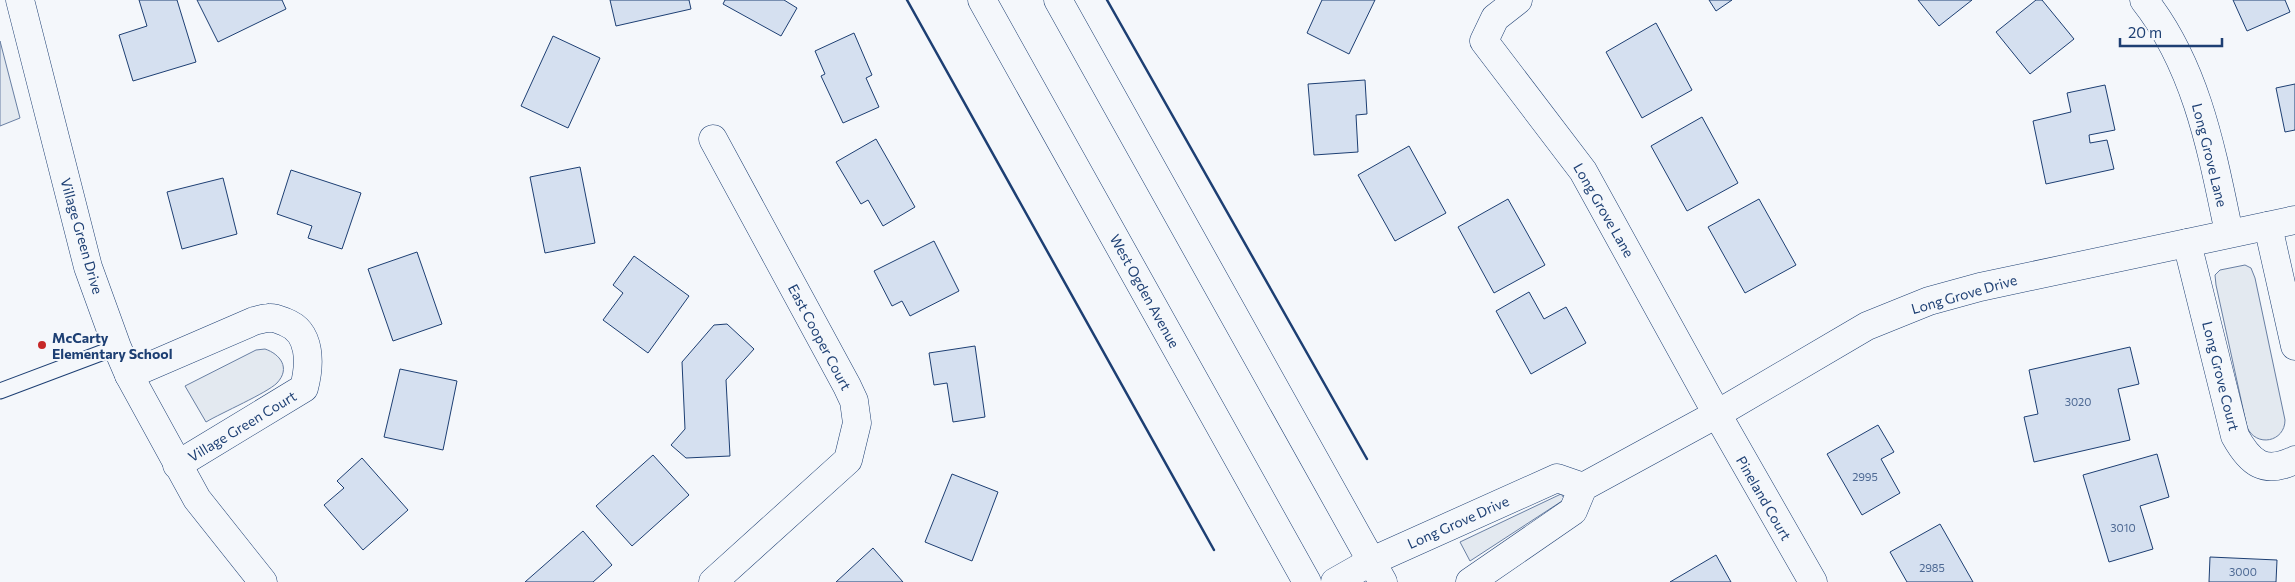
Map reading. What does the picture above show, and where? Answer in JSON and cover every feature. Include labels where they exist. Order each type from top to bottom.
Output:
[{"type":"street","name":"Village Green Drive","points":[[20,0],[88,267],[117,347],[129,375],[177,466],[197,499],[263,582]]},
{"type":"street","name":"West Ogden Avenue","points":[[982,0],[1308,582]]},
{"type":"street","points":[[1058,0],[1377,571]]},
{"type":"street","name":"Long Grove Lane","points":[[1518,0],[1495,18],[1484,41],[1583,171],[1717,414]]},
{"type":"street","name":"Long Grove Lane","points":[[2144,0],[2184,67],[2204,120],[2229,233]]},
{"type":"street","name":"East Cooper Court","points":[[712,139],[848,386],[854,401],[857,423],[848,460],[713,582]]},
{"type":"street","name":"Long Grove Drive","points":[[1335,582],[1377,571],[1557,478],[1583,487],[1717,414],[1867,326],[1929,301],[1989,285],[2295,220]]},
{"type":"street","points":[[2268,226],[2295,346]]},
{"type":"street","name":"Long Grove Court","points":[[2188,243],[2235,436],[2245,454],[2261,466],[2281,467],[2295,460]]},
{"type":"street","name":"Village Green Court","points":[[129,375],[254,321],[272,317],[290,324],[304,339],[308,354],[308,373],[304,388],[177,466]]},
{"type":"street","name":"Pineland Court","points":[[1717,414],[1813,582]]},
{"type":"street","points":[[1470,582],[1573,511],[1583,487]]},
{"type":"lane","points":[[0,391],[117,347]]},
{"type":"shaded area","points":[[0,41],[20,118],[0,126]]},
{"type":"shaded area","points":[[2245,265],[2251,268],[2255,278],[2285,420],[2284,427],[2280,433],[2269,440],[2257,438],[2251,434],[2247,427],[2216,285],[2215,275],[2220,270]]},
{"type":"shaded area","points":[[265,349],[275,354],[282,362],[283,372],[277,383],[264,392],[206,422],[185,386],[256,350]]},
{"type":"shaded area","points":[[1561,494],[1564,498],[1562,501],[1470,561],[1460,542]]},
{"type":"building","points":[[139,0],[177,0],[196,62],[133,81],[119,35],[147,26]]},
{"type":"building","points":[[197,0],[282,0],[286,9],[218,42]]},
{"type":"building","points":[[610,0],[689,0],[691,9],[616,26]]},
{"type":"building","points":[[725,0],[784,0],[797,8],[781,36],[723,4]]},
{"type":"building","points":[[1322,0],[1375,0],[1349,54],[1307,33]]},
{"type":"building","points":[[1709,0],[1732,0],[1716,11]]},
{"type":"building","points":[[1918,0],[1972,0],[1939,26]]},
{"type":"building","points":[[2036,0],[2042,0],[2074,39],[2030,74],[1996,32]]},
{"type":"building","points":[[2233,0],[2285,0],[2290,12],[2247,31]]},
{"type":"building","points":[[1656,23],[1692,90],[1642,118],[1606,52]]},
{"type":"building","points":[[854,33],[872,75],[866,78],[879,107],[843,123],[821,76],[825,74],[815,51]]},
{"type":"building","points":[[553,36],[600,58],[568,128],[521,106]]},
{"type":"building","points":[[1365,80],[1367,114],[1356,115],[1358,152],[1314,155],[1308,84]]},
{"type":"building","points":[[2295,84],[2295,130],[2285,132],[2276,88]]},
{"type":"building","points":[[2105,85],[2115,130],[2089,135],[2090,143],[2107,140],[2114,169],[2046,184],[2033,121],[2071,112],[2067,93]]},
{"type":"building","points":[[1702,117],[1738,183],[1687,211],[1651,146]]},
{"type":"building","points":[[876,139],[915,207],[883,226],[868,200],[861,204],[836,162]]},
{"type":"building","points":[[1409,146],[1446,213],[1395,241],[1358,175]]},
{"type":"building","points":[[580,167],[595,243],[545,253],[530,177]]},
{"type":"building","points":[[291,170],[361,193],[342,249],[308,238],[312,226],[277,214]]},
{"type":"building","points":[[223,178],[237,234],[182,249],[167,192]]},
{"type":"building","points":[[1508,199],[1545,265],[1494,293],[1458,227]]},
{"type":"building","points":[[1759,199],[1796,265],[1745,293],[1708,227]]},
{"type":"building","points":[[934,241],[959,291],[910,316],[902,301],[892,306],[874,271]]},
{"type":"building","points":[[417,252],[442,324],[393,341],[368,269]]},
{"type":"building","points":[[634,256],[689,296],[648,353],[603,320],[623,293],[613,285]]},
{"type":"building","points":[[1529,292],[1544,319],[1566,307],[1586,343],[1531,374],[1496,311]]},
{"type":"building","points":[[727,324],[754,349],[726,380],[730,456],[686,458],[671,445],[685,429],[682,362],[714,325]]},
{"type":"building","points":[[975,346],[985,417],[953,422],[947,383],[934,385],[929,353]]},
{"type":"building","points":[[2130,347],[2139,384],[2118,389],[2130,440],[2034,462],[2024,417],[2038,414],[2029,370]]},
{"type":"building","points":[[400,369],[457,381],[443,450],[384,437]]},
{"type":"building","points":[[1878,425],[1894,452],[1881,459],[1900,493],[1862,515],[1827,454]]},
{"type":"building","points":[[2157,454],[2169,497],[2140,506],[2153,549],[2109,562],[2083,475]]},
{"type":"building","points":[[653,455],[689,495],[632,546],[596,506]]},
{"type":"building","points":[[362,458],[408,510],[363,550],[324,505],[344,488],[337,481]]},
{"type":"building","points":[[952,474],[998,492],[972,561],[925,542]]},
{"type":"building","points":[[1940,524],[1973,582],[1907,582],[1890,552]]},
{"type":"building","points":[[583,531],[612,565],[593,582],[525,582]]},
{"type":"building","points":[[873,548],[903,582],[836,582]]},
{"type":"building","points":[[1716,555],[1731,582],[1670,582]]},
{"type":"building","points":[[2210,557],[2277,560],[2276,582],[2209,582]]},
{"type":"wall","points":[[907,0],[1214,550]]},
{"type":"wall","points":[[1107,0],[1367,459]]},
{"type":"place","name":"McCarty Elementary School","points":[[42,345]]}]
